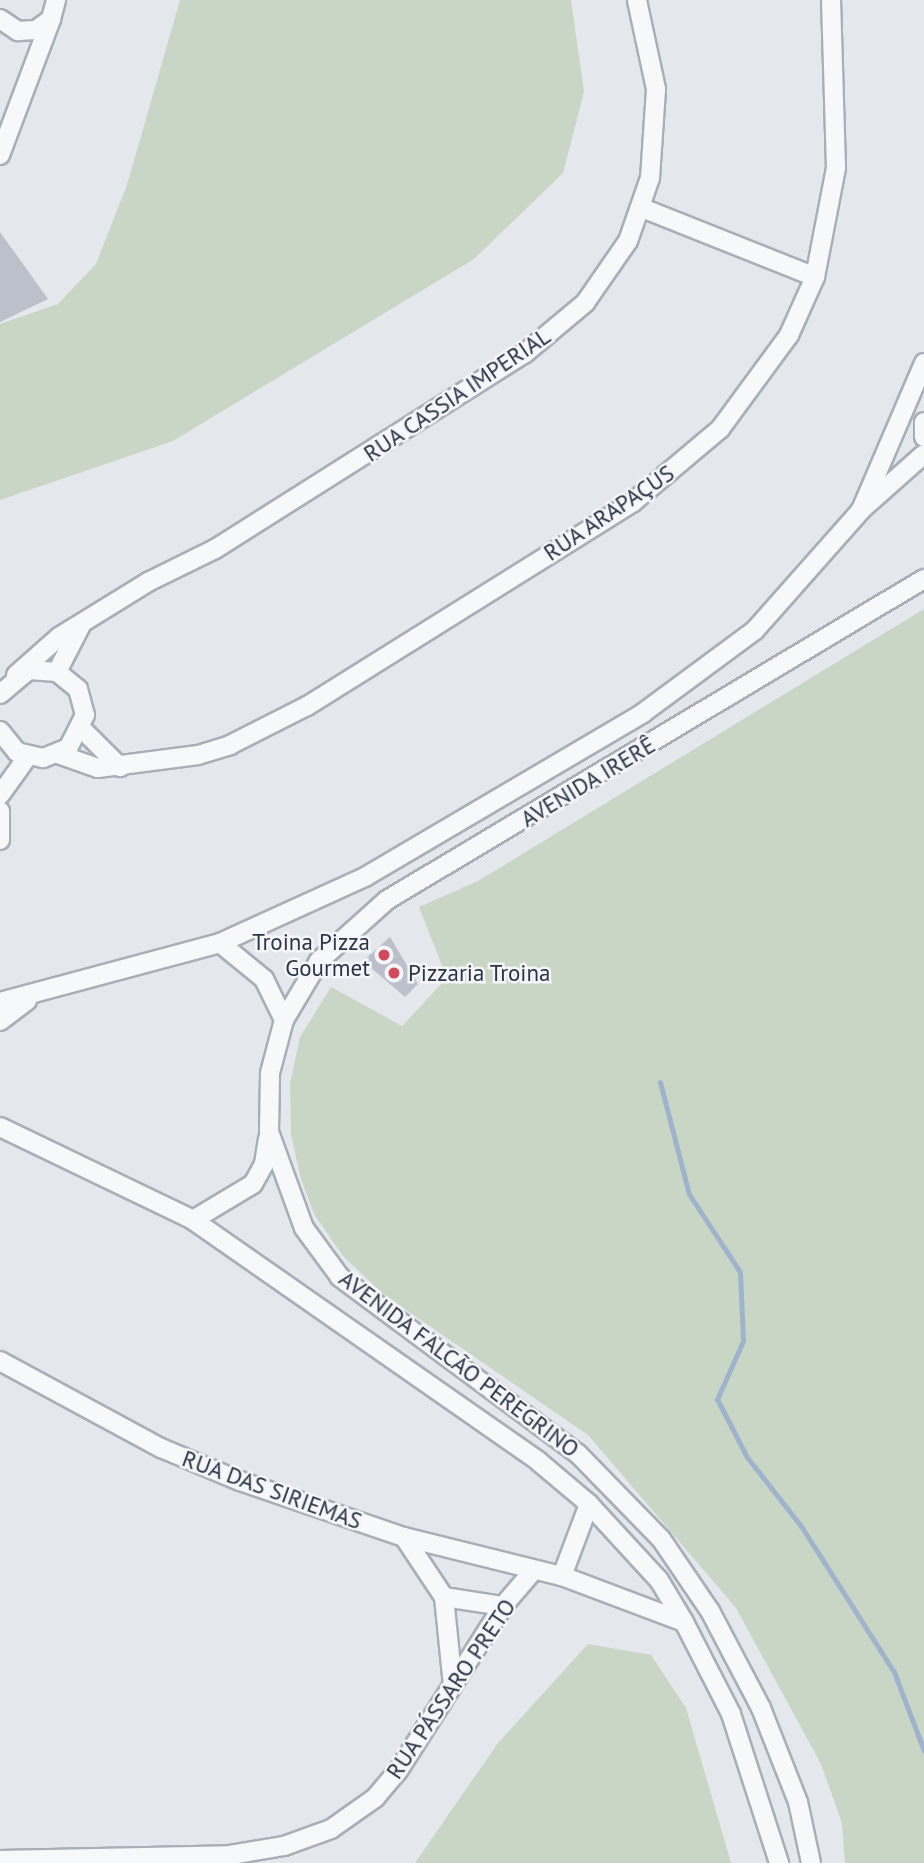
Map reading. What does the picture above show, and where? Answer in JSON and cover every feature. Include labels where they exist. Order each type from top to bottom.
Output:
[{"type":"street","points":[[0,155],[56,0]]},
{"type":"street","name":"RUA CASSIA IMPERIAL","points":[[0,694],[16,675],[82,623],[237,536],[524,354],[597,289],[642,208],[657,118],[653,59],[638,0]]},
{"type":"street","name":"RUA ARAPAÇUS","points":[[58,754],[86,767],[120,767],[198,755],[262,730],[633,502],[693,454],[741,405],[789,335],[814,277],[836,168],[831,0]]},
{"type":"street","points":[[0,19],[18,31],[34,67]]},
{"type":"street","points":[[18,31],[36,30],[51,19]]},
{"type":"street","points":[[642,208],[814,277]]},
{"type":"street","points":[[860,510],[924,363]]},
{"type":"street","points":[[924,422],[924,438]]},
{"type":"street","points":[[860,510],[924,454]]},
{"type":"street","name":"AVENIDA IRERÊ","points":[[220,943],[365,877],[643,713],[746,637],[786,599],[860,510]]},
{"type":"street","name":"AVENIDA IRERÊ","points":[[284,1020],[318,961],[387,900],[924,579]]},
{"type":"street","points":[[57,672],[82,623]]},
{"type":"street","points":[[0,734],[28,756],[58,754],[82,729],[83,702],[57,672],[29,670],[16,675]]},
{"type":"street","points":[[82,729],[120,767]]},
{"type":"street","points":[[0,795],[28,756]]},
{"type":"street","points":[[0,811],[0,840]]},
{"type":"street","points":[[0,1002],[33,997],[220,943],[264,979],[284,1020]]},
{"type":"street","points":[[0,1021],[33,997]]},
{"type":"street","name":"AVENIDA FALCÃO PEREGRINO","points":[[284,1020],[270,1073],[269,1132],[304,1228],[340,1277],[578,1454],[661,1539],[710,1611],[761,1708],[797,1802],[811,1863]]},
{"type":"street","name":"AVENIDA FALCÃO PEREGRINO","points":[[0,1128],[193,1220],[538,1461],[589,1504],[659,1580],[684,1622],[731,1714],[779,1863]]},
{"type":"street","points":[[193,1220],[253,1184],[264,1164],[269,1132]]},
{"type":"street","name":"RUA DAS SIRIEMAS","points":[[0,1361],[161,1448],[404,1537],[562,1576],[684,1622]]},
{"type":"street","points":[[562,1576],[589,1504]]},
{"type":"street","points":[[404,1537],[444,1597],[453,1685]]},
{"type":"street","name":"RUA PÁSSARO PRETO","points":[[0,1860],[230,1855],[308,1840],[381,1792],[503,1606],[533,1571]]},
{"type":"street","points":[[444,1597],[503,1606]]},
{"type":"green space","points":[[180,0],[571,0],[584,92],[563,173],[474,259],[173,441],[0,500],[0,324],[58,304],[96,264],[127,185]]},
{"type":"green space","points":[[924,609],[924,1863],[845,1863],[842,1823],[821,1764],[736,1608],[588,1435],[383,1294],[343,1256],[314,1214],[301,1179],[291,1135],[290,1084],[300,1037],[331,987],[402,1026],[447,978],[419,907],[478,881]]},
{"type":"green space","points":[[588,1644],[651,1655],[686,1708],[731,1863],[415,1863],[498,1743]]},
{"type":"building","points":[[0,232],[48,299],[0,322]]},
{"type":"building","name":"Pizzaria Troina","points":[[390,937],[418,984],[405,997],[363,961]]},
{"type":"waterway","points":[[660,1082],[689,1194],[740,1272],[743,1341],[717,1399],[747,1457],[801,1526],[894,1672],[924,1751]]},
{"type":"place","name":"Troina Pizza Gourmet","points":[[384,955]]},
{"type":"place","name":"Pizzaria Troina","points":[[394,973]]}]
